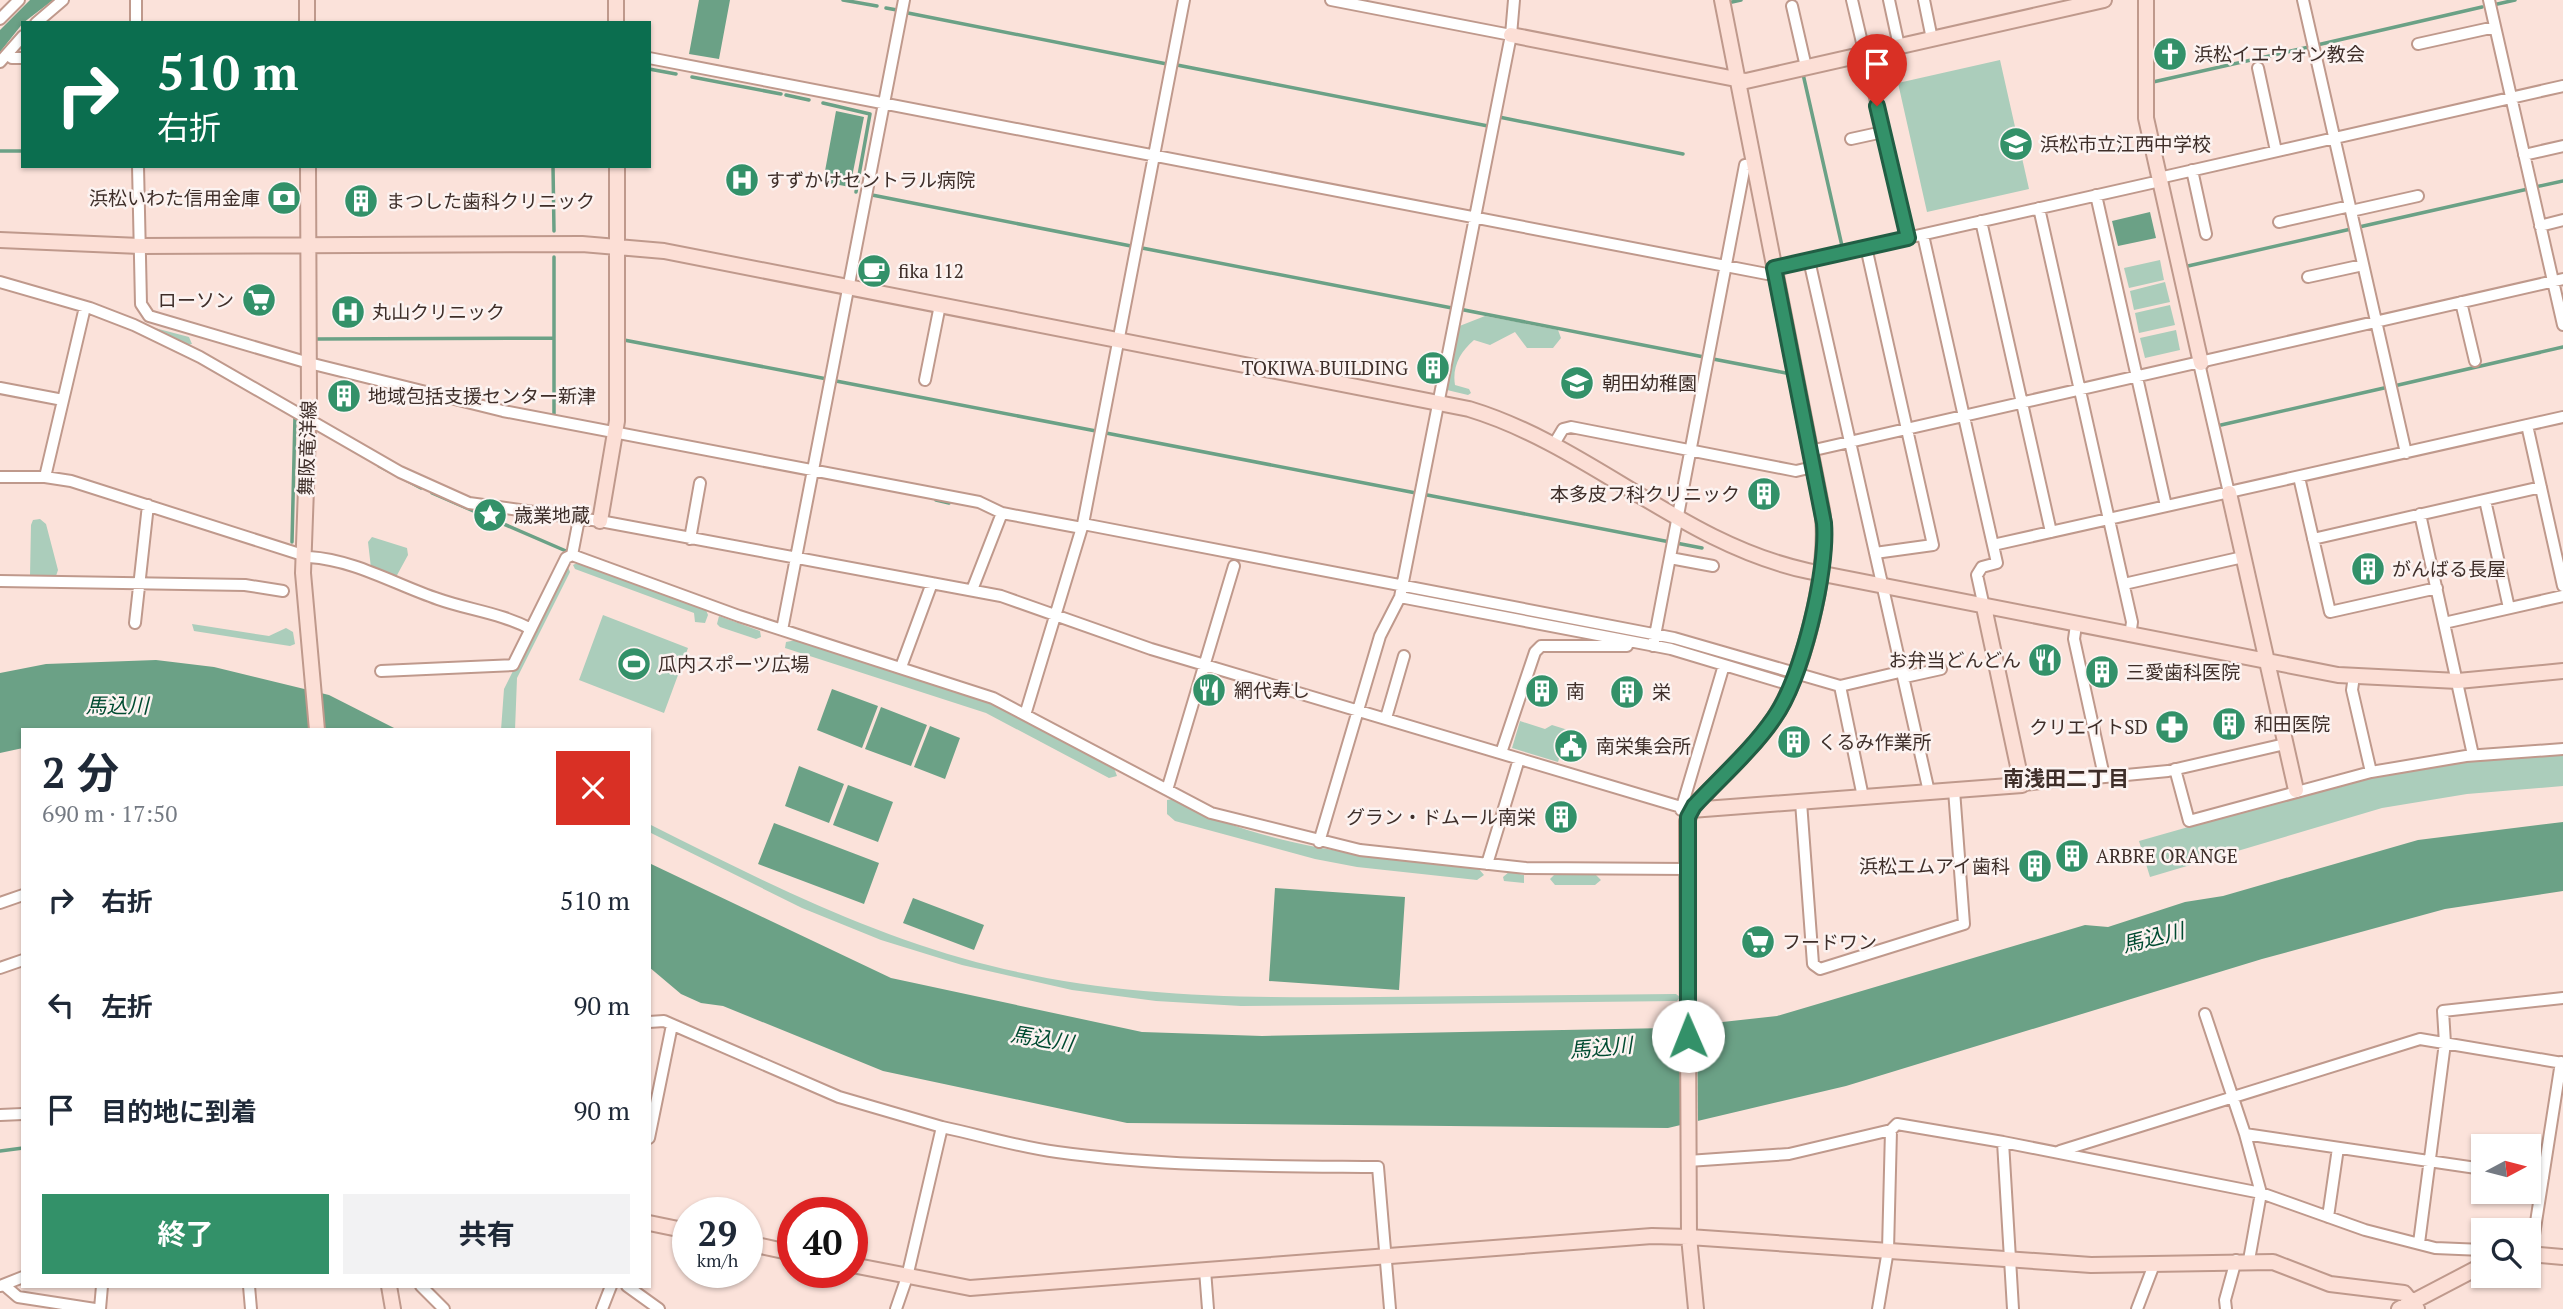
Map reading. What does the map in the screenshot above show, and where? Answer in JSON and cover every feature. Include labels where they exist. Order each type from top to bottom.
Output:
[{"type":"street","points":[[0,19],[19,0]]},
{"type":"street","points":[[38,21],[63,0]]},
{"type":"street","points":[[136,0],[136,21]]},
{"type":"street","points":[[307,0],[307,21]]},
{"type":"street","points":[[616,0],[616,21]]},
{"type":"street","points":[[782,630],[904,0]]},
{"type":"street","points":[[1026,715],[1083,526],[1184,0]]},
{"type":"street","points":[[1331,0],[1746,81],[2104,0]]},
{"type":"street","points":[[1319,842],[1380,636],[1400,597],[1511,35],[1514,0]]},
{"type":"street","points":[[1686,810],[1768,727],[1793,679],[1823,575],[1824,523],[1722,0]]},
{"type":"street","points":[[1852,0],[1908,238]]},
{"type":"street","points":[[1889,0],[1899,46]]},
{"type":"street","points":[[1924,0],[1933,39]]},
{"type":"street","points":[[2146,0],[2144,100],[2296,790]]},
{"type":"street","points":[[2303,0],[2406,453]]},
{"type":"street","points":[[2489,0],[2540,226],[2558,280],[2563,325]]},
{"type":"street","points":[[1792,6],[1806,67]]},
{"type":"street","points":[[2418,44],[2495,27]]},
{"type":"street","points":[[3,58],[21,38]]},
{"type":"street","points":[[3,58],[21,58]]},
{"type":"street","points":[[651,58],[1767,274],[1809,260],[1923,237],[2192,170],[2563,86]]},
{"type":"street","points":[[2258,68],[2276,151]]},
{"type":"street","points":[[1851,139],[1883,132]]},
{"type":"street","points":[[2524,155],[2563,146]]},
{"type":"street","points":[[1654,640],[1745,165],[1754,164]]},
{"type":"street","points":[[138,168],[141,304],[145,313],[309,363],[503,411],[979,502],[1002,513],[1402,585],[1654,640],[1793,679]]},
{"type":"street","name":"舞阪竜洋線","points":[[308,168],[309,418],[303,554],[309,657],[317,728]]},
{"type":"street","points":[[600,521],[616,432],[617,168]]},
{"type":"street","points":[[2192,170],[2206,234]]},
{"type":"street","points":[[2096,195],[2166,506]]},
{"type":"street","points":[[2279,222],[2418,196]]},
{"type":"street","points":[[2039,210],[2132,622],[2130,635]]},
{"type":"street","points":[[2540,226],[2563,220]]},
{"type":"street","points":[[1982,223],[2051,532]]},
{"type":"street","points":[[1923,237],[1997,563],[1982,567],[1977,575],[2022,785]]},
{"type":"street","points":[[0,240],[140,246],[617,245],[677,253],[1437,401],[1498,419],[1554,444],[1678,518],[1752,555],[1823,575],[2267,663],[2354,676],[2458,681],[2563,671]]},
{"type":"street","points":[[1866,247],[1933,545],[1875,553]]},
{"type":"street","points":[[1809,260],[1885,587],[1929,792]]},
{"type":"street","points":[[2308,277],[2363,264]]},
{"type":"street","points":[[1810,451],[2558,280]]},
{"type":"street","points":[[0,282],[135,325],[200,356],[400,472],[462,500],[600,521],[1001,596],[1205,665],[1686,810],[2022,785],[2175,769],[2285,744]]},
{"type":"street","points":[[2461,302],[2475,361]]},
{"type":"street","points":[[925,380],[940,305]]},
{"type":"street","points":[[45,477],[85,307]]},
{"type":"street","points":[[0,388],[63,400]]},
{"type":"street","points":[[1993,545],[2563,417]]},
{"type":"street","points":[[2527,425],[2563,586]]},
{"type":"street","points":[[1554,444],[1563,429],[1571,427],[1796,471],[1813,467]]},
{"type":"street","points":[[0,477],[45,477],[85,485],[303,554],[349,563],[435,598],[502,615],[531,629]]},
{"type":"street","points":[[2299,477],[2330,612],[2437,588]]},
{"type":"street","points":[[690,539],[700,483]]},
{"type":"street","points":[[2313,539],[2541,487]]},
{"type":"street","points":[[2485,500],[2509,608]]},
{"type":"street","points":[[135,623],[137,585],[148,505]]},
{"type":"street","points":[[972,590],[1002,513]]},
{"type":"street","points":[[2420,514],[2473,755]]},
{"type":"street","points":[[572,555],[579,519]]},
{"type":"street","points":[[381,671],[513,665],[566,558],[572,555],[782,630],[993,698],[1211,813],[1319,842],[1360,850],[1526,868],[1688,869]]},
{"type":"street","points":[[2123,584],[2243,557]]},
{"type":"street","points":[[1670,558],[1713,566]]},
{"type":"street","points":[[1167,790],[1234,566]]},
{"type":"street","points":[[0,582],[245,585],[283,592]]},
{"type":"street","points":[[901,667],[932,583]]},
{"type":"street","points":[[2444,622],[2563,596]]},
{"type":"street","points":[[1400,597],[1629,641],[1654,640],[1724,665],[1840,686],[1941,669]]},
{"type":"street","points":[[2077,625],[2074,639],[2104,776]]},
{"type":"street","points":[[1501,753],[1535,652],[1541,646],[1629,646],[1629,641]]},
{"type":"street","points":[[1385,719],[1404,656]]},
{"type":"street","points":[[1696,1309],[1689,1237],[1686,810],[1724,665]]},
{"type":"street","points":[[2354,676],[2352,690],[2371,772]]},
{"type":"street","points":[[1840,686],[1863,797]]},
{"type":"street","points":[[2175,769],[2189,821],[2296,790],[2371,772],[2473,755],[2563,748]]},
{"type":"street","points":[[1487,864],[1519,758]]},
{"type":"street","points":[[1801,802],[1813,964],[1820,969],[1965,924],[1954,790]]},
{"type":"street","points":[[0,903],[21,896]]},
{"type":"street","points":[[0,968],[21,961]]},
{"type":"street","points":[[2419,1243],[2445,1043],[2443,1011],[2563,998]]},
{"type":"street","points":[[2205,1014],[2245,1134],[2261,1193],[2243,1260],[2225,1300],[2226,1309]]},
{"type":"street","points":[[651,1022],[664,1021],[839,1097],[942,1127],[1054,1152],[1129,1161],[1211,1166],[1378,1167],[1390,1309]]},
{"type":"street","points":[[651,1128],[672,1025]]},
{"type":"street","points":[[2058,1152],[2420,1039],[2562,1062],[2536,1218]]},
{"type":"street","points":[[0,1115],[21,1114]]},
{"type":"street","points":[[1688,1161],[1788,1154],[1891,1130],[1897,1124],[2058,1152],[2261,1193],[2365,1230],[2435,1248],[2471,1250]]},
{"type":"street","points":[[896,1309],[907,1277],[942,1127]]},
{"type":"street","points":[[1878,1309],[1888,1250],[1891,1130]]},
{"type":"street","points":[[2245,1134],[2471,1168]]},
{"type":"street","points":[[2003,1142],[2014,1309]]},
{"type":"street","points":[[2328,1217],[2338,1148]]},
{"type":"street","points":[[651,1223],[672,1228]]},
{"type":"street","points":[[868,1268],[970,1288],[1652,1236],[2091,1265],[2243,1260],[2290,1266],[2330,1284],[2404,1293],[2415,1305]]},
{"type":"street","points":[[2541,1255],[2563,1256]]},
{"type":"street","points":[[2137,1309],[2155,1262]]},
{"type":"street","points":[[1205,1269],[1208,1309]]},
{"type":"street","points":[[2399,1309],[2415,1305],[2471,1272]]},
{"type":"street","points":[[2,1286],[21,1278]]},
{"type":"street","points":[[2,1286],[18,1297],[97,1309],[102,1288]]},
{"type":"street","points":[[249,1288],[251,1309]]},
{"type":"street","points":[[389,1288],[393,1309]]},
{"type":"street","points":[[423,1288],[444,1309]]},
{"type":"street","points":[[602,1309],[610,1288]]},
{"type":"street","points":[[630,1288],[659,1309]]},
{"type":"shaded area","points":[[2000,60],[2029,189],[1927,212],[1898,83]]},
{"type":"shaded area","points":[[2160,260],[2164,280],[2129,288],[2124,268]]},
{"type":"shaded area","points":[[2165,282],[2170,302],[2134,310],[2130,291]]},
{"type":"shaded area","points":[[2170,305],[2175,325],[2139,333],[2135,313]]},
{"type":"shaded area","points":[[1485,316],[1558,330],[1561,338],[1553,348],[1527,348],[1515,332],[1490,345],[1474,340],[1461,355],[1455,372],[1455,385],[1469,389],[1471,393],[1468,395],[1447,390],[1457,327]]},
{"type":"shaded area","points":[[155,328],[189,337],[192,344],[186,345]]},
{"type":"shaded area","points":[[2176,330],[2180,350],[2145,358],[2140,338]]},
{"type":"shaded area","points":[[40,519],[46,524],[58,570],[55,579],[33,579],[30,576],[31,525],[33,520]]},
{"type":"shaded area","points":[[372,537],[407,548],[408,555],[396,577],[371,568],[368,542]]},
{"type":"shaded area","points":[[577,563],[706,610],[708,615],[705,623],[695,622],[694,613],[575,569],[573,565]]},
{"type":"shaded area","points":[[568,567],[570,572],[517,678],[515,728],[501,728],[504,689],[564,569]]},
{"type":"shaded area","name":"瓜内スポーツ広場","points":[[603,615],[688,648],[664,713],[579,680]]},
{"type":"shaded area","points":[[719,616],[760,631],[761,637],[756,639],[720,627],[717,624]]},
{"type":"shaded area","points":[[192,624],[269,636],[286,628],[293,632],[295,644],[290,646],[194,631]]},
{"type":"shaded area","points":[[796,640],[991,703],[1114,768],[1117,776],[1109,778],[986,713],[785,648],[786,642]]},
{"type":"shaded area","points":[[1520,721],[1545,729],[1552,725],[1568,730],[1558,762],[1512,748]]},
{"type":"shaded area","points":[[2563,753],[2563,786],[2467,794],[2382,808],[2150,877],[2139,841],[2358,779],[2453,763]]},
{"type":"shaded area","points":[[1173,799],[1209,816],[1283,840],[1361,855],[1478,868],[1484,875],[1477,880],[1357,867],[1315,859],[1175,821],[1167,814],[1167,800]]},
{"type":"shaded area","points":[[651,825],[775,886],[859,923],[947,954],[1040,977],[1136,990],[1232,996],[1676,994],[1680,997],[1677,1001],[1241,1006],[1156,1001],[1072,990],[962,965],[881,940],[802,908],[651,833]]},
{"type":"shaded area","points":[[1509,872],[1524,875],[1524,883],[1504,881],[1503,877]]},
{"type":"shaded area","points":[[1555,874],[1595,874],[1601,880],[1595,885],[1555,885],[1550,879]]},
{"type":"water","points":[[30,0],[53,0],[26,21],[21,21],[21,26],[0,52],[0,30]]},
{"type":"water","points":[[699,0],[730,0],[719,59],[689,54]]},
{"type":"water","points":[[836,111],[864,117],[850,187],[823,182]]},
{"type":"water","points":[[2150,212],[2156,238],[2118,246],[2112,221]]},
{"type":"water","name":"馬込川","points":[[156,660],[214,667],[329,695],[394,728],[21,728],[21,748],[0,753],[0,673],[46,664]]},
{"type":"water","points":[[832,689],[878,706],[862,748],[817,730]]},
{"type":"water","points":[[881,707],[927,725],[911,766],[865,749]]},
{"type":"water","points":[[930,726],[960,738],[945,779],[914,767]]},
{"type":"water","points":[[799,766],[844,784],[829,823],[785,806]]},
{"type":"water","points":[[848,785],[893,802],[878,842],[833,825]]},
{"type":"water","name":"馬込川","points":[[2563,822],[2563,891],[2445,909],[2262,959],[1846,1086],[1668,1128],[1127,1123],[883,1071],[723,1006],[701,1003],[681,994],[651,969],[651,864],[891,978],[1142,1032],[1262,1036],[1668,1028],[1777,1016],[2085,925],[2108,927],[2185,902],[2223,896],[2418,840]]},
{"type":"water","points":[[774,823],[879,863],[864,904],[758,864]]},
{"type":"water","points":[[1275,888],[1405,897],[1399,990],[1269,981]]},
{"type":"water","points":[[913,898],[984,925],[974,950],[903,923]]},
{"type":"pier","points":[[1697,1021],[1698,1125],[1683,1128],[1682,1023]]},
{"type":"waterway","points":[[843,0],[877,6]]},
{"type":"waterway","points":[[1732,2],[1741,0]]},
{"type":"waterway","points":[[2493,5],[2515,0]]},
{"type":"waterway","points":[[2317,45],[2482,7]]},
{"type":"waterway","points":[[886,8],[897,10]]},
{"type":"waterway","points":[[908,13],[1167,64]]},
{"type":"waterway","points":[[2153,82],[2309,47]]},
{"type":"waterway","points":[[1177,65],[1488,126]]},
{"type":"waterway","points":[[651,69],[676,74]]},
{"type":"waterway","points":[[1803,74],[1842,246]]},
{"type":"waterway","points":[[692,77],[781,94]]},
{"type":"waterway","points":[[786,95],[809,100]]},
{"type":"waterway","points":[[823,103],[870,114],[856,192]]},
{"type":"waterway","points":[[1499,117],[1683,154]]},
{"type":"waterway","points":[[0,151],[21,151]]},
{"type":"waterway","points":[[553,168],[554,231]]},
{"type":"waterway","points":[[610,179],[610,188]]},
{"type":"waterway","points":[[2535,187],[2563,181]]},
{"type":"waterway","points":[[2359,227],[2528,189]]},
{"type":"waterway","points":[[872,195],[1131,246]]},
{"type":"waterway","points":[[610,198],[610,222]]},
{"type":"waterway","points":[[2188,266],[2351,229]]},
{"type":"waterway","points":[[1142,248],[1452,308]]},
{"type":"waterway","points":[[554,257],[554,416]]},
{"type":"waterway","points":[[610,267],[610,286]]},
{"type":"waterway","points":[[1459,309],[1704,357]]},
{"type":"waterway","points":[[316,339],[554,338]]},
{"type":"waterway","points":[[624,340],[827,379]]},
{"type":"waterway","points":[[2394,386],[2563,347]]},
{"type":"waterway","points":[[1713,359],[1786,373]]},
{"type":"waterway","points":[[836,381],[1096,431]]},
{"type":"waterway","points":[[2221,425],[2384,388]]},
{"type":"waterway","points":[[292,542],[295,416]]},
{"type":"waterway","points":[[1106,433],[1416,493]]},
{"type":"waterway","points":[[379,466],[421,488]]},
{"type":"waterway","points":[[432,493],[566,551]]},
{"type":"waterway","points":[[1422,494],[1670,542]]},
{"type":"waterway","points":[[936,500],[949,503]]},
{"type":"waterway","points":[[1676,543],[1702,548]]},
{"type":"waterway","points":[[0,1151],[21,1148]]},
{"type":"place","name":"浜松イエウォン教会","points":[[2170,54]]},
{"type":"place","name":"浜松市立江西中学校","points":[[2016,144]]},
{"type":"place","name":"すずかけセントラル病院","points":[[742,180]]},
{"type":"place","name":"浜松いわた信用金庫","points":[[284,198]]},
{"type":"place","name":"まつした歯科クリニック","points":[[361,201]]},
{"type":"place","name":"fika 112","points":[[874,271]]},
{"type":"place","name":"ローソン","points":[[259,300]]},
{"type":"place","name":"丸山クリニック","points":[[348,312]]},
{"type":"place","name":"TOKIWA BUILDING","points":[[1433,368]]},
{"type":"place","name":"朝田幼稚園","points":[[1577,383]]},
{"type":"place","name":"地域包括支援センター新津","points":[[344,396]]},
{"type":"place","name":"本多皮フ科クリニック","points":[[1764,494]]},
{"type":"place","name":"歳業地蔵","points":[[490,515]]},
{"type":"place","name":"がんばる長屋","points":[[2368,569]]},
{"type":"place","name":"お弁当どんどん","points":[[2045,660]]},
{"type":"place","name":"瓜内スポーツ広場","points":[[634,664]]},
{"type":"place","name":"三愛歯科医院","points":[[2102,672]]},
{"type":"place","name":"網代寿し","points":[[1209,690]]},
{"type":"place","name":"南","points":[[1542,691]]},
{"type":"place","name":"栄","points":[[1627,692]]},
{"type":"place","name":"和田医院","points":[[2229,724]]},
{"type":"place","name":"クリエイトSD","points":[[2172,727]]},
{"type":"place","name":"くるみ作業所","points":[[1794,742]]},
{"type":"place","name":"南栄集会所","points":[[1571,746]]},
{"type":"place","name":"グラン・ドムール南栄","points":[[1561,817]]},
{"type":"place","name":"ARBRE ORANGE","points":[[2072,856]]},
{"type":"place","name":"浜松エムアイ歯科","points":[[2035,866]]},
{"type":"place","name":"フードワン","points":[[1758,942]]},
{"type":"district","name":"南浅田二丁目","points":[[2066,779]]},
{"type":"route","points":[[1688,1036],[1688,817],[1694,806],[1768,727],[1787,696],[1821,585],[1825,560],[1824,523],[1774,268],[1908,238],[1877,106]]}]
